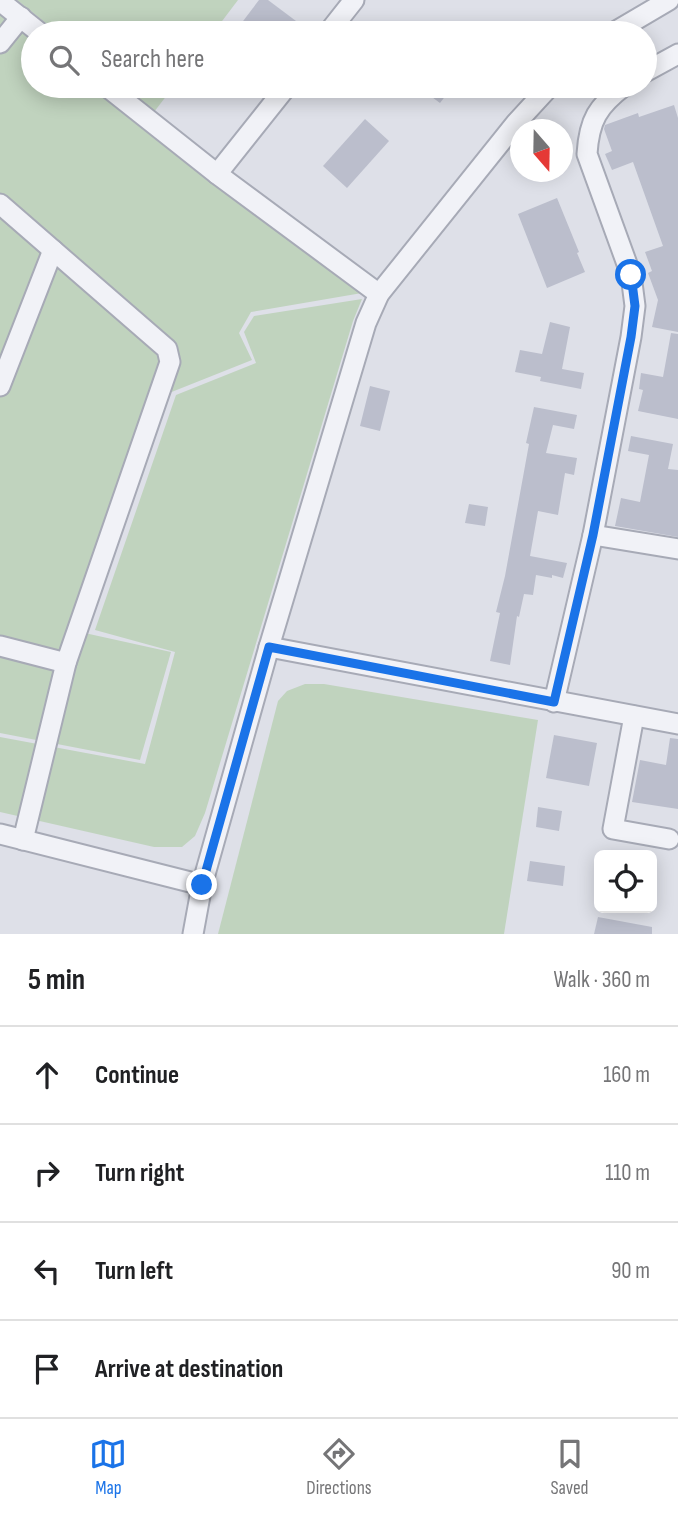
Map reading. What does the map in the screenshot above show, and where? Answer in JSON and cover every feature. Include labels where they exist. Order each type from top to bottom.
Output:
[{"type":"street","points":[[633,21],[669,0]]},
{"type":"street","points":[[0,1],[25,21]]},
{"type":"street","points":[[337,21],[353,1]]},
{"type":"street","points":[[0,43],[21,18]]},
{"type":"street","points":[[657,65],[678,54]]},
{"type":"street","points":[[121,98],[217,174],[379,294]]},
{"type":"street","points":[[217,174],[277,98]]},
{"type":"street","points":[[193,934],[202,885],[269,647],[366,323],[379,294],[516,122],[539,98]]},
{"type":"street","points":[[554,702],[593,535],[635,306],[631,275],[587,154],[588,134],[595,116],[609,98]]},
{"type":"street","points":[[0,204],[167,349],[170,362],[66,663],[23,840]]},
{"type":"street","points":[[0,386],[53,250]]},
{"type":"street","points":[[593,535],[678,549]]},
{"type":"street","points":[[0,646],[66,663]]},
{"type":"street","points":[[269,647],[678,724]]},
{"type":"street","points":[[634,716],[613,829],[669,839]]},
{"type":"street","points":[[0,834],[202,885]]},
{"type":"green space","points":[[17,0],[238,0],[222,21],[43,21]]},
{"type":"green space","points":[[0,12],[21,28],[21,98],[111,98],[362,293],[251,312],[239,333],[252,360],[149,401],[71,630],[171,652],[140,760],[0,733]]},
{"type":"green space","points":[[137,98],[165,98],[154,112]]},
{"type":"green space","points":[[362,299],[353,321],[205,813],[195,836],[182,847],[154,847],[0,812],[0,737],[145,764],[175,652],[95,630],[176,395],[256,363],[244,332],[254,316]]},
{"type":"green space","points":[[305,684],[324,684],[538,720],[504,934],[218,934],[278,701],[287,691]]},
{"type":"building","points":[[259,0],[268,0],[296,21],[243,21]]},
{"type":"building","points":[[674,105],[678,118],[678,332],[652,327],[658,300],[648,273],[652,271],[645,252],[663,246],[633,162],[612,170],[605,154],[612,151],[604,129],[605,125],[638,113],[639,117]]},
{"type":"building","points":[[365,119],[389,141],[347,188],[323,166]]},
{"type":"building","points":[[557,198],[585,272],[547,288],[518,214]]},
{"type":"building","points":[[550,322],[570,327],[562,369],[584,373],[581,389],[540,381],[541,377],[515,372],[520,350],[542,354]]},
{"type":"building","points":[[671,333],[678,334],[678,419],[638,411],[643,390],[639,389],[641,373],[663,377]]},
{"type":"building","points":[[370,386],[390,391],[380,431],[360,426]]},
{"type":"building","points":[[534,407],[577,415],[574,429],[553,425],[546,453],[577,458],[574,475],[565,473],[558,515],[538,511],[530,556],[567,563],[563,578],[536,575],[533,595],[524,594],[519,617],[517,616],[510,665],[490,661],[500,613],[496,612],[505,576]]},
{"type":"building","points":[[631,436],[673,444],[668,469],[678,470],[678,537],[615,526],[621,498],[640,502],[649,455],[628,451]]},
{"type":"building","points":[[469,504],[488,507],[485,526],[465,523]]},
{"type":"building","points":[[554,735],[597,743],[589,786],[546,778]]},
{"type":"building","points":[[670,738],[678,739],[678,809],[632,802],[640,760],[666,765]]},
{"type":"building","points":[[538,807],[562,811],[559,831],[536,827]]},
{"type":"building","points":[[530,861],[565,866],[563,886],[527,881]]},
{"type":"building","points":[[598,917],[652,927],[652,934],[594,934]]},
{"type":"route","points":[[202,885],[269,647],[554,702],[593,535],[631,337],[635,306],[631,275]]}]
